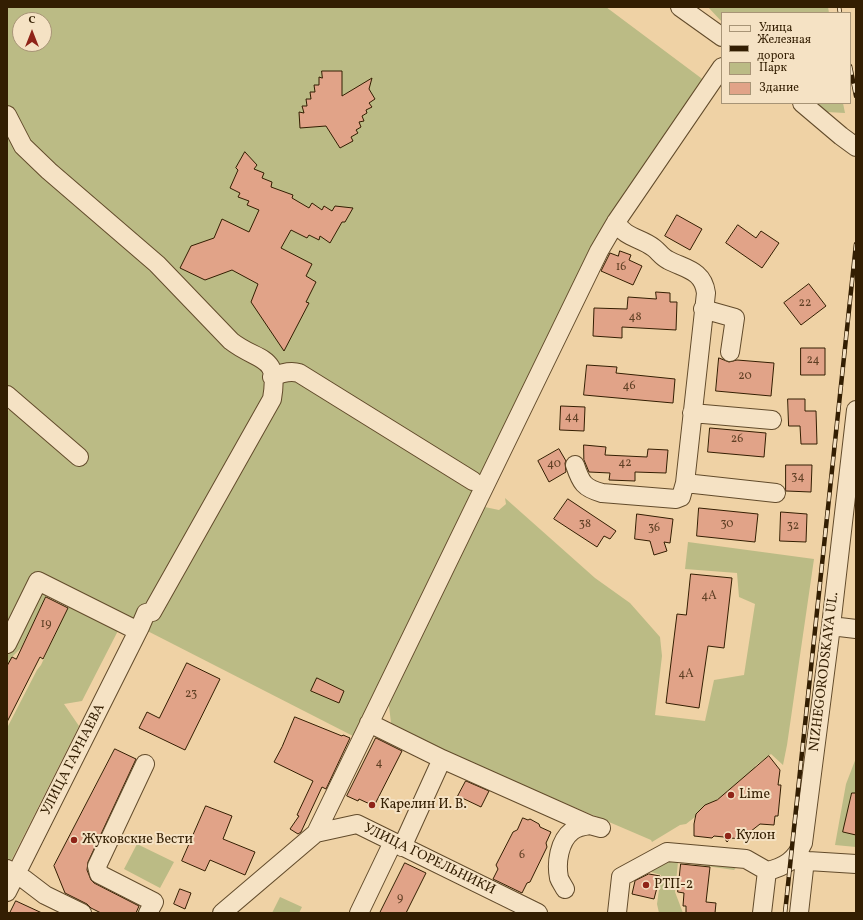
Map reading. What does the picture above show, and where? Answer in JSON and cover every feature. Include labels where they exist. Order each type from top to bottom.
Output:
[{"type":"street","points":[[680,7],[721,36]]},
{"type":"street","points":[[222,913],[316,832],[599,251],[616,222],[721,68]]},
{"type":"street","points":[[803,104],[856,147]]},
{"type":"street","points":[[7,115],[23,146],[49,171],[157,264],[231,342],[267,361],[271,368],[272,377],[288,372],[299,373],[473,481]]},
{"type":"street","points":[[575,465],[581,481],[585,486],[602,493],[676,499],[680,497],[685,483],[706,293],[705,286],[699,276],[680,265],[669,261],[661,256],[654,248],[624,232],[616,222]]},
{"type":"street","points":[[704,309],[735,318],[730,352]]},
{"type":"street","name":"УЛИЦА ГАРНАЕВА","points":[[7,892],[11,872],[146,613],[152,612],[272,399],[274,386],[272,377]]},
{"type":"street","points":[[7,395],[79,457]]},
{"type":"street","name":"NIZHEGORODSKAYA UL.","points":[[766,871],[780,868],[798,860],[799,852],[803,843],[832,626],[849,535],[856,410]]},
{"type":"street","points":[[692,413],[772,420]]},
{"type":"street","points":[[685,483],[776,492]]},
{"type":"street","points":[[7,644],[38,581],[139,629]]},
{"type":"street","points":[[832,626],[856,628]]},
{"type":"street","points":[[369,723],[442,759],[596,826],[581,826],[572,831],[560,850],[557,866],[559,879],[564,889]]},
{"type":"street","points":[[359,913],[442,759]]},
{"type":"street","points":[[145,764],[97,866],[99,874],[154,902],[148,913]]},
{"type":"street","name":"УЛИЦА ГОРЕЛЬНИКИ","points":[[316,832],[357,824],[515,908],[538,913]]},
{"type":"street","points":[[618,913],[621,877],[667,852],[746,859],[766,871],[762,913]]},
{"type":"street","points":[[799,913],[798,860],[856,864]]},
{"type":"street","points":[[11,872],[24,878],[45,895],[82,913]]},
{"type":"green space","points":[[7,7],[606,7],[705,81],[606,225],[353,736],[124,619],[82,701],[64,704],[79,726],[10,863],[7,861],[7,728],[41,665],[71,601],[49,590],[21,648],[12,657],[7,666],[7,413],[12,404],[7,402]]},
{"type":"green space","points":[[708,7],[828,7],[829,12],[721,12],[721,21]]},
{"type":"green space","points":[[817,104],[843,104],[845,113],[827,112]]},
{"type":"green space","points":[[505,498],[595,578],[630,603],[660,637],[662,656],[655,715],[705,721],[714,680],[744,675],[755,604],[739,597],[737,573],[685,569],[688,542],[814,559],[783,765],[771,754],[755,766],[757,769],[686,824],[680,825],[652,842],[651,840],[448,753],[391,723],[387,689],[480,506],[499,510],[506,504]]},
{"type":"green space","points":[[856,758],[856,847],[835,845],[846,784]]},
{"type":"green space","points":[[137,844],[174,862],[160,888],[124,869]]},
{"type":"green space","points":[[668,857],[741,862],[734,870],[678,862],[675,892],[683,913],[659,913],[657,904],[661,875],[644,870]]},
{"type":"green space","points":[[280,897],[302,907],[299,913],[272,913]]},
{"type":"building","points":[[322,71],[342,71],[342,96],[372,78],[369,89],[375,99],[369,103],[372,107],[366,110],[367,113],[362,116],[364,121],[359,122],[361,127],[356,130],[358,133],[351,137],[353,141],[340,148],[326,126],[300,128],[299,112],[304,113],[302,106],[307,106],[306,99],[311,99],[310,92],[315,92],[314,85],[319,85],[319,77],[322,78]]},
{"type":"building","points":[[245,152],[257,165],[254,169],[264,173],[262,178],[272,182],[271,187],[293,195],[292,198],[309,208],[312,203],[322,210],[324,206],[332,211],[335,206],[353,208],[345,222],[342,222],[330,243],[320,236],[319,240],[309,235],[307,238],[291,230],[281,248],[312,264],[306,276],[316,282],[306,302],[309,303],[284,351],[251,302],[258,284],[232,270],[205,280],[180,268],[191,246],[214,238],[222,219],[249,232],[259,210],[247,205],[249,201],[238,197],[240,193],[230,188],[238,170],[236,168]]},
{"type":"building","points":[[677,215],[702,229],[690,250],[665,236]]},
{"type":"building","points":[[738,225],[756,238],[761,231],[779,243],[762,268],[726,243]]},
{"type":"building","points":[[620,251],[631,255],[629,260],[642,266],[633,285],[601,271],[610,253],[618,256]]},
{"type":"building","points":[[809,284],[826,306],[801,325],[784,303]]},
{"type":"building","points":[[656,292],[670,293],[670,302],[677,302],[676,330],[622,327],[622,338],[593,336],[594,308],[627,309],[628,297],[656,299]]},
{"type":"building","points":[[801,348],[825,348],[825,375],[801,375]]},
{"type":"building","points":[[719,358],[729,362],[737,360],[774,363],[771,396],[716,391]]},
{"type":"building","points":[[587,365],[617,367],[616,373],[675,379],[673,403],[584,395]]},
{"type":"building","points":[[788,399],[805,399],[805,411],[816,411],[817,444],[801,444],[800,426],[789,426]]},
{"type":"building","points":[[561,406],[585,407],[584,431],[560,430]]},
{"type":"building","points":[[710,428],[766,433],[764,457],[708,452]]},
{"type":"building","points":[[584,445],[606,447],[605,455],[647,457],[648,449],[668,450],[666,473],[635,472],[635,481],[609,480],[610,473],[589,472],[584,460]]},
{"type":"building","points":[[559,449],[566,461],[566,472],[549,482],[538,461]]},
{"type":"building","points":[[786,465],[812,465],[811,492],[786,491]]},
{"type":"building","points":[[568,499],[616,531],[610,539],[604,536],[597,547],[554,519]]},
{"type":"building","points":[[699,508],[758,514],[755,542],[697,536]]},
{"type":"building","points":[[781,512],[807,514],[806,542],[780,541]]},
{"type":"building","points":[[637,514],[673,519],[670,543],[664,542],[667,551],[654,555],[650,541],[635,539]]},
{"type":"building","points":[[691,574],[732,578],[724,648],[708,646],[699,708],[666,703],[677,614],[686,615]]},
{"type":"building","points":[[46,597],[68,608],[43,659],[40,657],[7,722],[7,666],[12,657],[16,659]]},
{"type":"building","points":[[187,663],[220,679],[185,750],[139,728],[147,712],[159,718]]},
{"type":"building","points":[[317,678],[344,691],[339,703],[311,691]]},
{"type":"building","points":[[295,717],[350,738],[326,789],[322,787],[301,832],[298,834],[290,829],[299,816],[297,815],[313,781],[274,762]]},
{"type":"building","points":[[376,738],[402,751],[374,806],[359,799],[358,801],[347,796]]},
{"type":"building","points":[[115,749],[136,759],[88,862],[87,870],[91,880],[94,883],[139,906],[136,913],[101,913],[91,908],[87,904],[65,893],[54,866]]},
{"type":"building","points":[[769,756],[780,770],[778,785],[781,785],[778,816],[775,816],[774,825],[760,824],[741,839],[731,838],[727,842],[724,837],[714,836],[712,838],[694,836],[696,814],[705,805],[717,800]]},
{"type":"building","points":[[466,781],[489,791],[481,807],[458,796]]},
{"type":"building","points":[[852,793],[856,793],[856,835],[843,832]]},
{"type":"building","points":[[206,806],[232,816],[223,839],[255,852],[245,875],[210,860],[205,871],[182,861]]},
{"type":"building","points":[[523,818],[528,820],[530,819],[539,824],[540,827],[551,832],[546,843],[547,847],[530,882],[527,883],[522,893],[493,879],[498,869],[496,865],[513,832],[517,830]]},
{"type":"building","points":[[405,863],[426,873],[406,913],[380,913]]},
{"type":"building","points":[[681,864],[710,867],[706,902],[716,903],[715,913],[686,913],[686,906],[683,906],[684,893],[678,892]]},
{"type":"building","name":"РТП-2","points":[[649,874],[660,876],[654,899],[632,894],[635,881]]},
{"type":"building","points":[[180,889],[191,893],[185,909],[174,904]]},
{"type":"building","points":[[16,901],[42,913],[10,913]]},
{"type":"railway","points":[[839,7],[840,12]]},
{"type":"railway","points":[[851,71],[856,96]]},
{"type":"railway","points":[[785,913],[856,244]]},
{"type":"place","name":"Lime","points":[[731,795]]},
{"type":"place","name":"Карелин И. В.","points":[[372,805]]},
{"type":"place","name":"Кулон","points":[[728,836]]},
{"type":"place","name":"Жуковские Вести","points":[[74,840]]},
{"type":"place","name":"РТП-2","points":[[646,885]]}]
